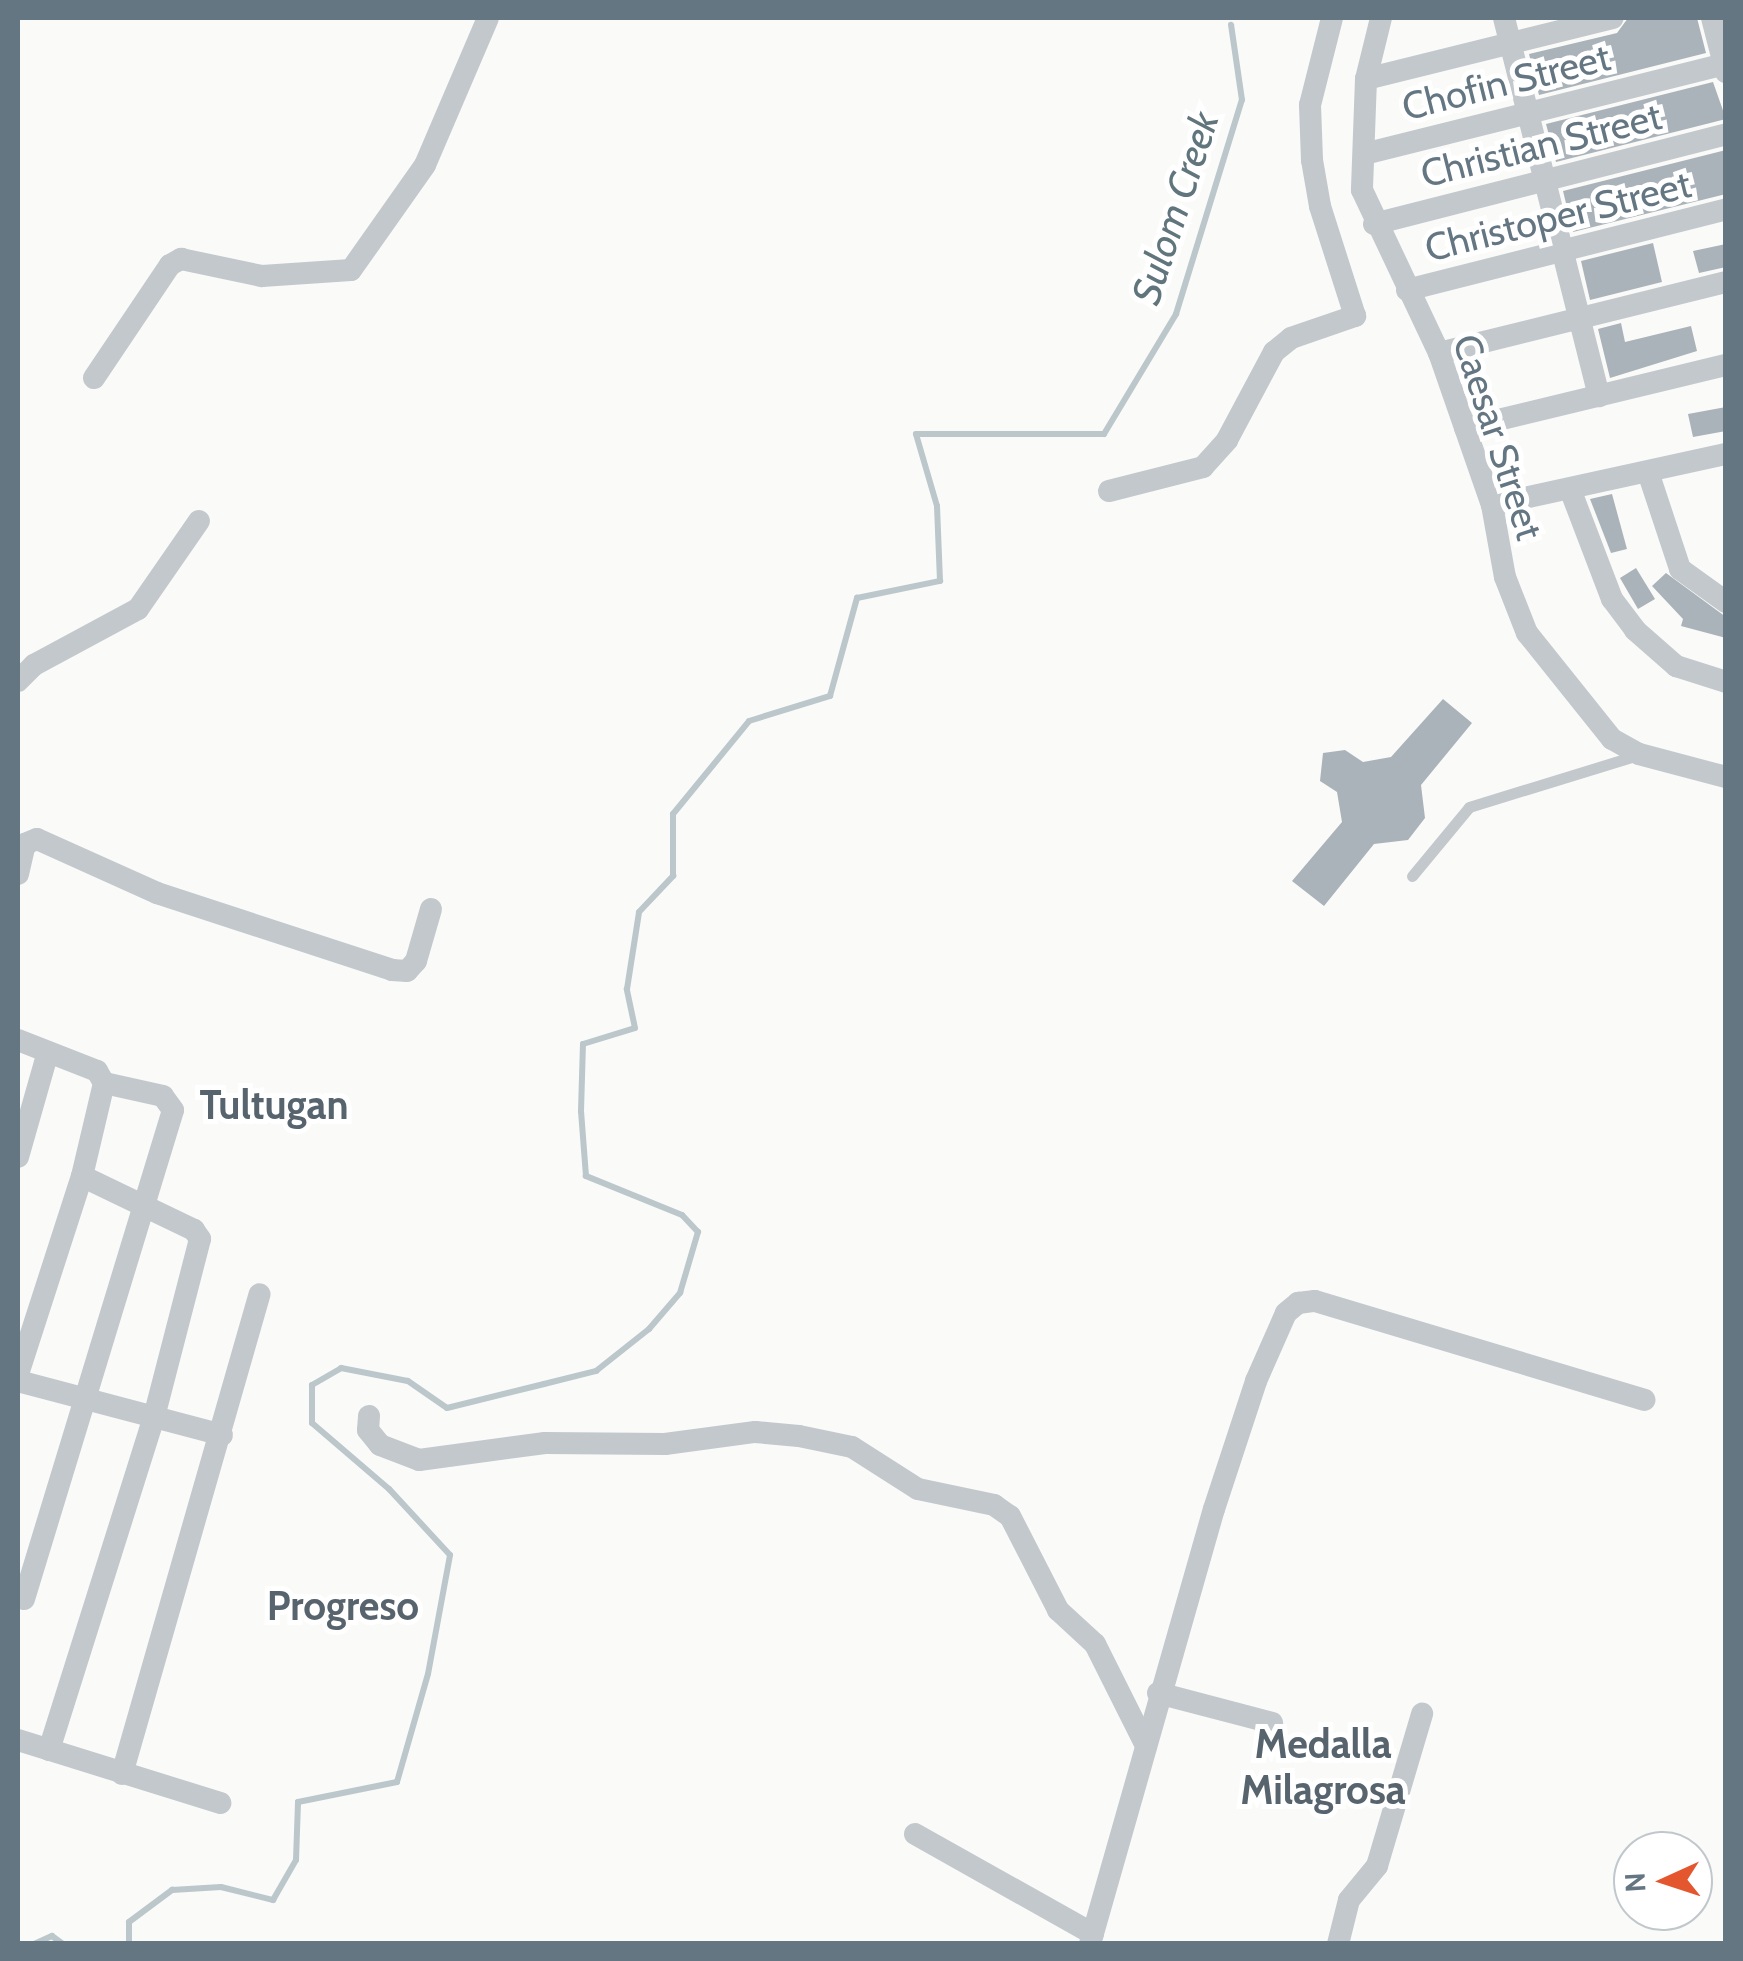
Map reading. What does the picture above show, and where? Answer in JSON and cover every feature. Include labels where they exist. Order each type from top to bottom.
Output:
[{"type":"street","points":[[94,378],[170,265],[181,259],[262,276],[351,270],[424,165],[488,18]]},
{"type":"street","points":[[1109,490],[1203,468],[1227,440],[1274,352],[1292,338],[1355,316],[1320,206],[1312,160],[1310,105],[1332,18]]},
{"type":"street","name":"Caesar Street","points":[[1381,18],[1366,79],[1362,190],[1374,224],[1439,352],[1492,505],[1505,577],[1526,633],[1612,738],[1639,754],[1726,777]]},
{"type":"street","points":[[1504,18],[1600,396]]},
{"type":"street","points":[[1366,79],[1613,18]]},
{"type":"street","points":[[1712,18],[1724,68]]},
{"type":"street","name":"Chofin Street","points":[[1364,154],[1724,68]]},
{"type":"street","name":"Christian Street","points":[[1374,224],[1726,134]]},
{"type":"street","name":"Christoper Street","points":[[1407,290],[1726,209]]},
{"type":"street","points":[[1439,352],[1726,282]]},
{"type":"street","points":[[1465,428],[1726,365]]},
{"type":"street","points":[[1492,505],[1726,454]]},
{"type":"street","points":[[1648,472],[1680,568],[1726,602]]},
{"type":"street","points":[[1570,489],[1612,600],[1635,630],[1676,666],[1726,682]]},
{"type":"street","points":[[18,681],[34,665],[138,610],[200,522]]},
{"type":"street","points":[[18,874],[24,835],[157,892],[392,970],[407,970],[416,961],[431,909]]},
{"type":"street","points":[[18,1040],[97,1071],[104,1083],[82,1176],[18,1377],[222,1435]]},
{"type":"street","points":[[18,1157],[48,1052]]},
{"type":"street","points":[[24,1600],[84,1398],[148,1208],[171,1101],[104,1083]]},
{"type":"street","points":[[49,1750],[154,1417],[200,1240],[194,1230],[82,1176]]},
{"type":"street","points":[[122,1774],[260,1294]]},
{"type":"street","points":[[915,1834],[1091,1939],[1158,1693],[1256,1381],[1286,1313],[1298,1302],[1316,1301],[1644,1400]]},
{"type":"street","points":[[370,1416],[368,1430],[380,1444],[419,1460],[544,1443],[664,1444],[756,1432],[798,1436],[852,1447],[918,1489],[994,1505],[1010,1516],[1058,1610],[1095,1644],[1146,1746]]},
{"type":"street","points":[[1158,1693],[1272,1723]]},
{"type":"street","points":[[1338,1944],[1349,1900],[1377,1866],[1422,1714]]},
{"type":"street","points":[[18,1740],[220,1803]]},
{"type":"lane","points":[[1412,876],[1469,807],[1639,754]]},
{"type":"building","points":[[1628,18],[1697,18],[1706,53],[1539,95],[1529,54],[1617,33]]},
{"type":"building","points":[[1713,82],[1726,119],[1556,162],[1546,124]]},
{"type":"building","points":[[1726,150],[1726,194],[1573,232],[1563,191]]},
{"type":"building","points":[[1653,243],[1662,282],[1590,300],[1581,261]]},
{"type":"building","points":[[1726,244],[1726,267],[1699,273],[1693,251]]},
{"type":"building","points":[[1621,323],[1625,342],[1691,326],[1697,351],[1610,378],[1598,329]]},
{"type":"building","points":[[1726,407],[1726,431],[1693,437],[1688,414]]},
{"type":"building","points":[[1612,494],[1627,549],[1611,553],[1590,499]]},
{"type":"building","points":[[1636,568],[1655,599],[1638,609],[1620,578]]},
{"type":"building","points":[[1666,573],[1726,617],[1726,638],[1681,626],[1683,619],[1652,586]]},
{"type":"building","points":[[1443,699],[1472,723],[1421,785],[1425,818],[1408,840],[1374,844],[1324,906],[1292,881],[1342,822],[1337,792],[1320,781],[1323,753],[1345,750],[1363,762],[1391,757]]},
{"type":"waterway","name":"Sulom Creek","points":[[129,1944],[129,1922],[172,1890],[221,1887],[273,1900],[296,1860],[298,1802],[397,1782],[428,1674],[450,1555],[389,1489],[312,1423],[312,1385],[341,1368],[408,1381],[447,1408],[544,1384],[596,1371],[649,1329],[680,1293],[698,1232],[682,1215],[586,1176],[581,1111],[583,1044],[635,1028],[627,989],[639,912],[673,876],[673,814],[749,721],[830,696],[857,598],[940,581],[937,506],[916,434],[1104,434],[1176,314],[1242,100],[1231,25]]},
{"type":"waterway","name":"Sulom Creek","points":[[34,1944],[52,1936],[63,1944]]},
{"type":"district","name":"Tultugan","points":[[274,1105]]},
{"type":"district","name":"Progreso","points":[[343,1606]]},
{"type":"district","name":"Medalla Milagrosa","points":[[1323,1767]]}]
